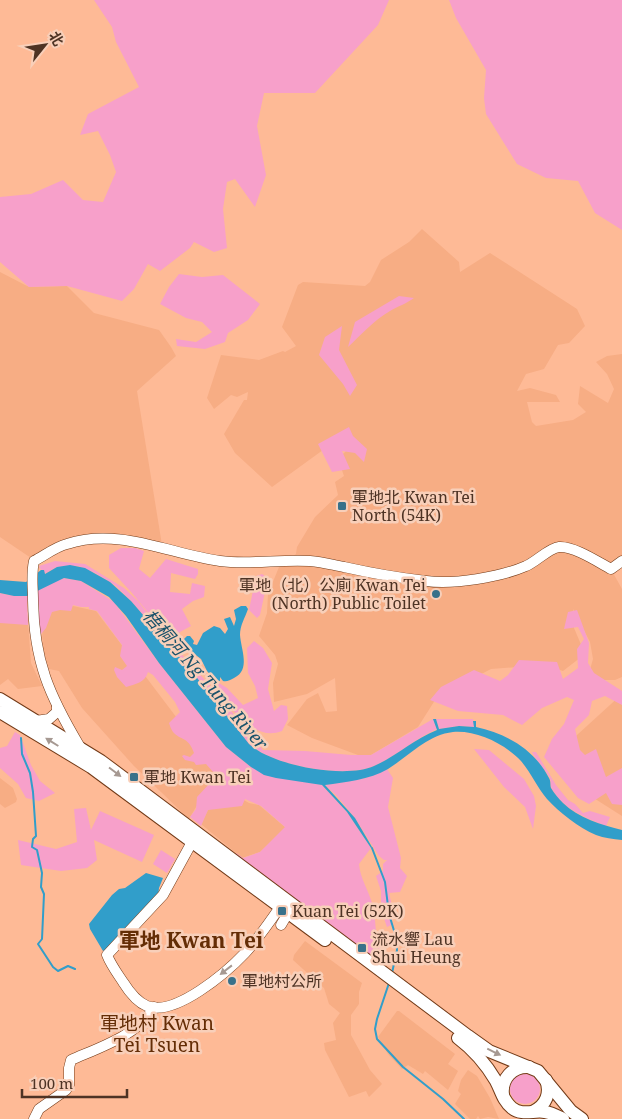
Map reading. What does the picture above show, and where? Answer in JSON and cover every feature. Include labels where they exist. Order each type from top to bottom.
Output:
[{"type":"main road","points":[[0,700],[108,767],[377,974]]},
{"type":"main road","points":[[0,712],[91,767],[284,910],[489,1051],[538,1071],[571,1111],[582,1119]]},
{"type":"main road","points":[[395,987],[474,1051],[487,1066],[509,1106],[519,1115],[540,1108],[547,1098],[548,1087],[546,1080]]},
{"type":"main road","points":[[504,1098],[503,1086],[507,1076],[516,1069],[529,1067]]},
{"type":"main road","points":[[534,1111],[553,1113],[563,1119]]},
{"type":"street","points":[[80,748],[57,706],[44,676],[34,630],[32,571],[34,561],[64,545],[109,538],[137,542],[177,553],[220,561],[310,561],[426,581],[451,583],[511,572],[528,566],[559,547],[572,549],[611,569],[622,561]]},
{"type":"street","points":[[36,721],[51,717],[57,712],[57,706]]},
{"type":"street","points":[[192,842],[163,895],[107,955],[128,988],[143,1004],[164,1007],[184,1000],[237,961],[284,910]]},
{"type":"street","points":[[281,925],[284,910]]},
{"type":"street","points":[[34,1119],[39,1109],[66,1090],[69,1085],[71,1060],[116,1040],[146,1020],[154,1007]]},
{"type":"shaded area","points":[[94,0],[389,0],[378,25],[315,93],[264,93],[257,126],[266,175],[255,207],[235,179],[227,182],[223,209],[227,248],[214,252],[194,242],[190,248],[160,271],[148,264],[134,289],[122,301],[67,286],[29,287],[0,262],[0,197],[31,194],[63,180],[83,200],[103,202],[116,172],[98,131],[80,135],[88,114],[139,87],[116,42],[112,27]]},
{"type":"shaded area","points":[[449,0],[622,0],[622,230],[595,213],[578,181],[546,178],[517,164],[486,114],[484,98],[486,70],[456,18]]},
{"type":"shaded area","points":[[422,229],[459,262],[460,272],[490,253],[577,309],[585,326],[569,343],[558,345],[544,369],[526,374],[517,391],[530,388],[556,395],[560,402],[527,402],[532,422],[536,426],[573,420],[586,412],[578,404],[580,386],[608,403],[614,389],[607,374],[596,362],[607,356],[622,354],[622,563],[612,571],[622,589],[622,677],[615,680],[595,680],[589,673],[593,659],[590,642],[573,609],[574,628],[585,654],[563,671],[544,665],[491,669],[437,697],[418,727],[371,755],[358,755],[312,738],[287,725],[307,699],[318,693],[326,712],[337,711],[335,678],[307,694],[274,702],[273,683],[278,664],[275,655],[259,636],[267,613],[268,594],[279,567],[296,554],[297,547],[315,517],[338,495],[335,482],[344,476],[338,459],[350,447],[345,434],[272,487],[235,453],[224,434],[244,400],[247,400],[248,392],[237,397],[231,395],[214,409],[207,398],[221,355],[259,360],[283,351],[285,352],[296,346],[282,327],[298,285],[303,282],[365,286],[370,282],[381,260],[409,242]]},
{"type":"shaded area","points":[[0,272],[29,287],[67,286],[94,313],[159,330],[171,347],[176,356],[137,391],[162,545],[92,538],[34,560],[0,537]]},
{"type":"shaded area","points":[[179,274],[202,277],[223,275],[260,304],[248,320],[228,333],[225,342],[205,349],[177,346],[176,339],[196,342],[212,332],[202,322],[186,318],[160,304]]},
{"type":"shaded area","points":[[399,296],[414,298],[379,319],[348,347],[355,322]]},
{"type":"shaded area","points":[[342,326],[339,350],[357,385],[350,396],[343,384],[319,355],[325,337]]},
{"type":"shaded area","points":[[349,427],[353,436],[367,449],[364,462],[355,453],[342,451],[350,469],[332,472],[318,444]]},
{"type":"shaded area","points":[[121,548],[135,548],[144,551],[139,569],[150,578],[166,559],[198,569],[195,579],[171,573],[170,592],[190,594],[192,583],[205,586],[204,597],[193,601],[182,609],[191,626],[180,632],[174,639],[169,638],[109,568],[109,555]]},
{"type":"shaded area","points":[[55,561],[85,564],[124,588],[138,601],[171,643],[217,693],[215,689],[219,683],[227,688],[243,705],[258,698],[255,686],[248,673],[247,648],[254,641],[263,648],[272,663],[268,689],[274,711],[281,705],[287,706],[288,719],[282,731],[266,733],[259,731],[228,707],[263,750],[371,755],[433,719],[437,729],[382,762],[362,770],[328,771],[274,759],[249,744],[194,674],[116,586],[95,573],[78,566],[57,567],[44,574],[44,570],[41,570],[39,566]]},
{"type":"shaded area","points":[[262,574],[268,578],[260,615],[257,618],[249,610],[256,576]]},
{"type":"shaded area","points":[[64,578],[81,581],[114,602],[159,663],[226,747],[251,767],[322,785],[347,812],[371,848],[359,864],[373,906],[376,931],[385,937],[385,959],[382,971],[300,902],[289,898],[236,858],[236,853],[243,858],[260,852],[285,827],[261,806],[245,799],[242,806],[208,810],[201,826],[190,817],[196,809],[197,797],[211,782],[214,773],[206,764],[196,765],[194,762],[185,760],[182,756],[190,757],[194,753],[187,741],[176,735],[169,724],[180,712],[175,702],[153,675],[148,672],[145,679],[126,687],[117,677],[114,670],[115,667],[122,670],[127,666],[120,656],[122,645],[97,611],[89,609],[89,607],[73,605],[71,611],[60,610],[52,612],[46,628],[37,639],[27,599],[28,625],[0,623],[0,593],[20,596],[27,595]]},
{"type":"shaded area","points":[[41,599],[96,611],[217,771],[189,819],[134,766],[82,708],[59,671],[49,669],[43,650]]},
{"type":"shaded area","points":[[577,610],[589,643],[588,663],[594,673],[622,691],[622,705],[605,696],[592,701],[589,715],[575,729],[580,750],[585,755],[596,749],[606,777],[622,768],[622,805],[612,804],[606,793],[589,804],[578,798],[544,757],[552,739],[564,724],[574,700],[567,697],[542,708],[522,725],[503,715],[458,711],[430,700],[441,687],[474,670],[500,681],[508,675],[519,660],[557,662],[563,679],[578,668],[577,649],[584,639],[578,627],[564,629],[568,612]]},
{"type":"shaded area","points":[[0,623],[28,623],[31,663],[42,686],[18,689],[8,679],[0,685]]},
{"type":"shaded area","points":[[622,694],[622,816],[578,788],[565,746]]},
{"type":"shaded area","points":[[436,719],[473,719],[474,727],[459,726],[439,729]]},
{"type":"shaded area","points":[[15,732],[20,735],[31,765],[40,781],[55,793],[39,801],[26,798],[18,784],[0,768],[0,748],[7,746]]},
{"type":"shaded area","points":[[474,749],[489,750],[524,779],[534,796],[536,806],[533,829],[525,807],[504,787]]},
{"type":"shaded area","points":[[532,752],[536,752],[556,785],[568,800],[575,804],[583,813],[590,811],[610,817],[606,826],[583,816],[562,802],[552,789],[550,778],[546,771]]},
{"type":"shaded area","points":[[387,769],[393,778],[388,807],[401,858],[400,868],[407,876],[400,892],[389,893],[395,918],[391,920],[391,925],[387,927],[381,910],[381,891],[376,876],[383,871],[383,864],[387,860],[379,856],[355,818],[325,785],[365,778]]},
{"type":"shaded area","points":[[0,778],[13,788],[17,799],[16,802],[5,808],[0,804]]},
{"type":"shaded area","points":[[242,799],[259,805],[286,828],[260,852],[242,858],[201,824],[208,810]]},
{"type":"shaded area","points":[[86,808],[91,830],[100,811],[154,835],[142,862],[94,840],[97,860],[87,868],[61,871],[21,865],[18,840],[56,849],[77,842],[74,809]]},
{"type":"shaded area","points":[[161,850],[175,859],[167,873],[153,864]]},
{"type":"shaded area","points":[[305,941],[362,983],[359,992],[359,1004],[351,1015],[351,1035],[370,1070],[382,1084],[369,1097],[366,1091],[349,1097],[325,1050],[324,1043],[336,1040],[333,1023],[340,1013],[329,1004],[324,988],[293,960],[294,955]]},
{"type":"shaded area","points":[[397,1011],[455,1054],[448,1064],[458,1071],[448,1090],[425,1071],[423,1074],[408,1065],[402,1069],[388,1054],[378,1037]]},
{"type":"shaded area","points":[[468,1070],[477,1076],[490,1098],[499,1119],[488,1117],[480,1119],[478,1116],[476,1119],[470,1119],[455,1104],[461,1094],[458,1091],[461,1080]]},
{"type":"shaded area","points":[[525,1074],[536,1078],[540,1089],[536,1100],[525,1104],[514,1100],[510,1089],[514,1078]]},
{"type":"water","points":[[70,565],[85,568],[110,582],[131,601],[194,674],[249,744],[274,759],[328,771],[362,770],[382,762],[437,730],[433,719],[436,719],[439,729],[459,726],[474,727],[473,721],[476,721],[476,727],[509,739],[527,751],[543,768],[550,779],[551,788],[563,803],[583,817],[622,830],[622,840],[596,835],[563,814],[547,799],[521,761],[507,749],[490,739],[472,733],[453,732],[435,737],[381,773],[357,780],[325,785],[355,818],[371,848],[347,812],[322,785],[264,775],[226,747],[159,663],[126,616],[109,597],[81,581],[64,578],[27,596],[0,593],[0,580],[26,582],[41,570],[44,570],[45,574],[57,567]]},
{"type":"water","points":[[241,606],[246,606],[248,609],[240,631],[244,665],[239,674],[234,678],[223,681],[220,677],[220,681],[215,680],[207,671],[201,659],[188,649],[184,639],[190,636],[194,641],[193,644],[197,645],[203,633],[214,626],[220,628],[225,634],[228,629],[224,619],[230,617],[234,626],[236,619],[234,610]]},
{"type":"water","points":[[146,873],[163,878],[158,897],[108,949],[103,951],[89,924],[112,895]]},
{"type":"waterway","points":[[21,738],[22,754],[30,773],[33,792],[36,836],[33,839],[32,847],[37,850],[42,873],[41,887],[44,894],[42,939],[38,944],[53,967],[58,971],[68,966],[75,969]]},
{"type":"waterway","points":[[372,848],[385,882],[389,914],[395,934],[397,950],[392,973]]},
{"type":"waterway","points":[[389,983],[377,1019],[375,1029],[377,1039],[403,1067],[443,1099],[464,1119]]},
{"type":"place","name":"軍地北 Kwan Tei North (54K)","points":[[342,506]]},
{"type":"place","name":"軍地（北）公廁 Kwan Tei (North) Public Toilet","points":[[436,594]]},
{"type":"place","name":"軍地 Kwan Tei","points":[[134,777]]},
{"type":"place","name":"Kuan Tei (52K)","points":[[282,911]]},
{"type":"place","name":"流水響 Lau Shui Heung","points":[[362,948]]},
{"type":"place","name":"軍地村公所","points":[[232,981]]},
{"type":"district","name":"軍地 Kwan Tei","points":[[191,940]]},
{"type":"district","name":"軍地村 Kwan Tei Tsuen","points":[[157,1034]]},
{"type":"water label","name":"梧桐河 Ng Tung River","points":[[206,679]]}]
